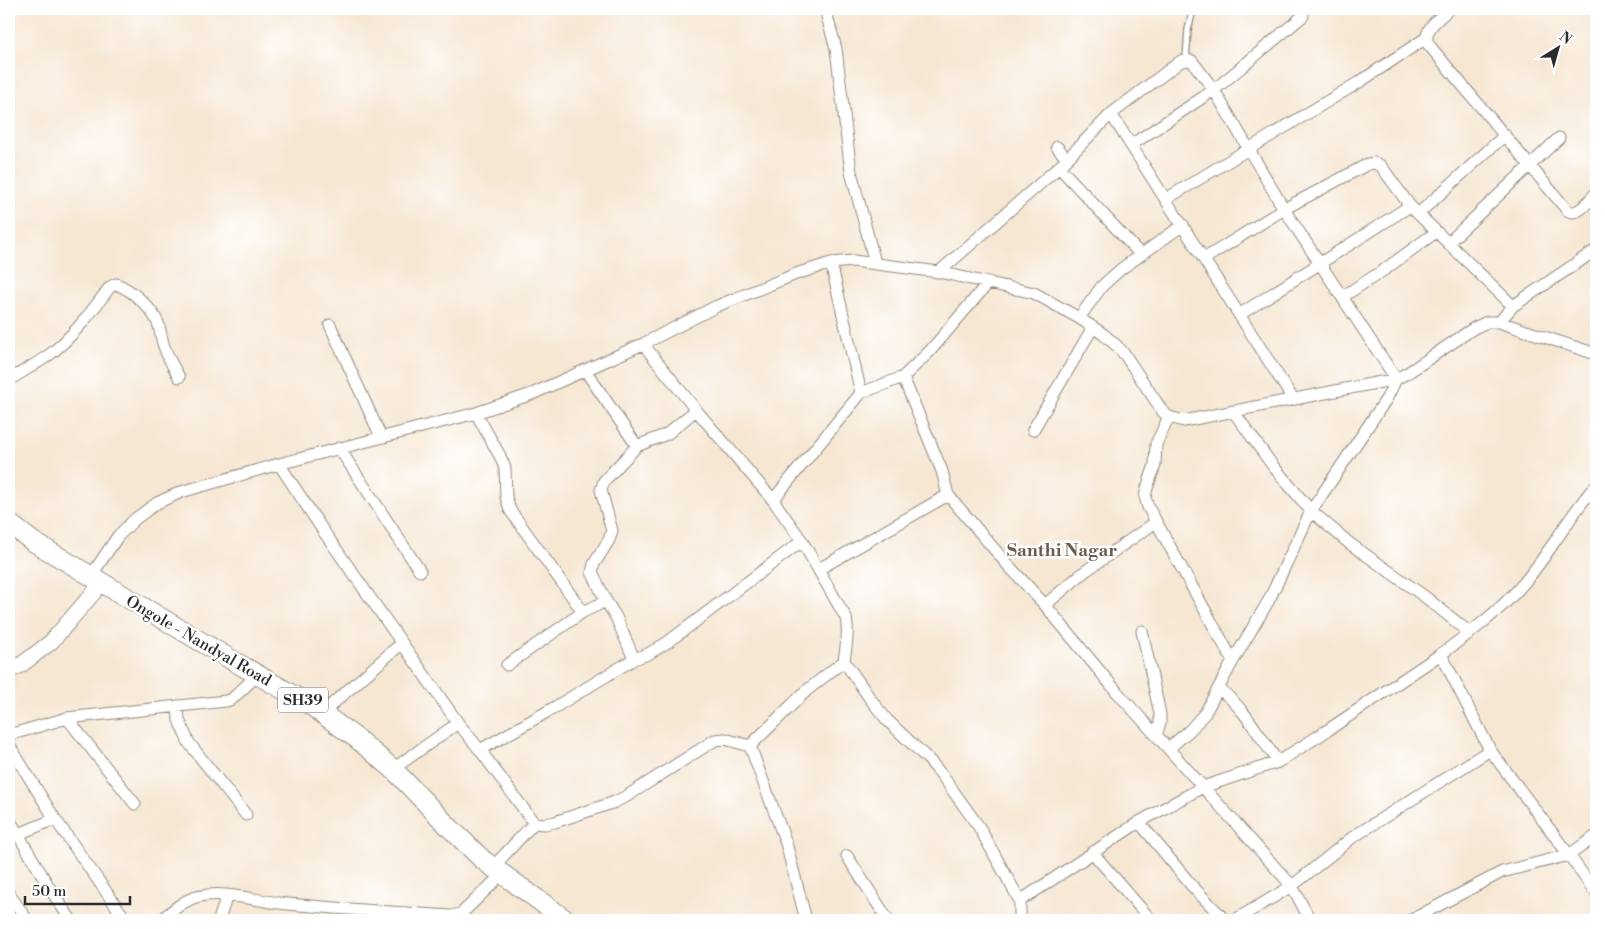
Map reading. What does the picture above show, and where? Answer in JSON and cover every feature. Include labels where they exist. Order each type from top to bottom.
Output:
[{"type":"main road","name":"Ongole - Nandyal Road","points":[[9,523],[93,584],[315,720],[344,740],[386,778],[443,838],[494,874],[566,920]]},
{"type":"main road","name":"Ongole - Nandyal Road","points":[[9,539],[51,566],[93,584],[225,656],[322,713],[393,769],[494,874],[549,920]]},
{"type":"street","points":[[826,9],[836,49],[851,172],[875,263]]},
{"type":"street","points":[[1449,9],[1428,30],[1426,38],[1428,44],[1571,212],[1576,212],[1583,208],[1596,193]]},
{"type":"street","points":[[1131,145],[1214,90],[1303,16]]},
{"type":"street","points":[[1166,199],[1361,81],[1426,38]]},
{"type":"street","points":[[939,272],[1063,163],[1112,114],[1181,61],[1186,60],[1196,65],[1214,90],[1284,209],[1396,379]]},
{"type":"street","points":[[1112,114],[1293,399]]},
{"type":"street","points":[[1239,315],[1319,264],[1414,210],[1505,135]]},
{"type":"street","points":[[1448,243],[1559,138]]},
{"type":"street","points":[[1057,147],[1063,163],[1141,255]]},
{"type":"street","points":[[1204,259],[1284,209],[1368,164],[1375,163],[1381,166],[1414,210],[1513,306]]},
{"type":"street","points":[[1079,318],[1102,286],[1183,225]]},
{"type":"street","points":[[1342,297],[1384,270],[1436,232]]},
{"type":"street","points":[[1499,322],[1513,306],[1596,250]]},
{"type":"street","points":[[20,664],[60,633],[93,584],[118,536],[135,519],[157,503],[181,492],[476,412],[532,394],[643,344],[718,306],[796,274],[831,263],[853,260],[939,272],[1034,293],[1079,318],[1117,346],[1125,354],[1163,412],[1169,417],[1184,421],[1396,379],[1474,328],[1487,322],[1499,322],[1596,354]]},
{"type":"street","points":[[831,263],[861,393]]},
{"type":"street","points":[[773,500],[861,393],[903,376],[930,351],[989,282]]},
{"type":"street","points":[[9,380],[49,355],[83,322],[110,287],[116,284],[122,286],[148,306],[155,316],[165,350],[179,377]]},
{"type":"street","points":[[330,325],[381,438]]},
{"type":"street","points":[[1033,430],[1093,328]]},
{"type":"street","points":[[643,344],[696,410],[773,500],[802,541],[846,618],[848,640],[844,661],[806,691],[750,746]]},
{"type":"street","points":[[585,370],[637,446]]},
{"type":"street","points":[[903,376],[942,471],[948,495],[1045,605],[1117,692],[1292,886],[1310,920]]},
{"type":"street","points":[[1169,748],[1205,714],[1233,661],[1269,600],[1311,511],[1387,398],[1396,379]]},
{"type":"street","points":[[634,659],[616,617],[592,572],[594,564],[609,540],[612,531],[601,490],[604,481],[637,446],[667,434],[696,410]]},
{"type":"street","points":[[1233,411],[1273,466],[1311,511],[1349,543],[1424,596],[1470,633]]},
{"type":"street","points":[[476,412],[505,468],[506,497],[510,510],[583,612]]},
{"type":"street","points":[[1169,417],[1156,444],[1155,465],[1145,497],[1156,522],[1233,661]]},
{"type":"street","points":[[339,448],[420,571]]},
{"type":"street","points":[[279,464],[324,532],[458,723],[534,823],[545,824],[555,822],[615,802],[715,740],[725,739],[750,746]]},
{"type":"street","points":[[1020,900],[1139,822],[1203,788],[1278,762],[1441,654],[1470,633],[1524,584],[1596,485]]},
{"type":"street","points":[[819,569],[948,495]]},
{"type":"street","points":[[1045,605],[1084,572],[1156,522]]},
{"type":"street","points":[[480,750],[634,659],[648,654],[668,642],[802,541]]},
{"type":"street","points":[[507,665],[583,612],[606,601]]},
{"type":"street","points":[[1142,631],[1160,714],[1160,723],[1156,735]]},
{"type":"street","points":[[322,713],[402,643]]},
{"type":"street","points":[[1441,654],[1490,750],[1596,893]]},
{"type":"street","points":[[844,661],[871,700],[888,720],[941,774],[979,827],[1020,900],[1020,920]]},
{"type":"street","points":[[9,735],[67,718],[226,701],[232,699],[250,681]]},
{"type":"street","points":[[1219,689],[1228,696],[1248,719],[1278,762]]},
{"type":"street","points":[[178,706],[179,720],[189,743],[246,815]]},
{"type":"street","points":[[67,718],[135,804]]},
{"type":"street","points":[[393,769],[458,723]]},
{"type":"street","points":[[9,745],[55,819],[126,920]]},
{"type":"street","points":[[750,746],[786,843],[806,920]]},
{"type":"street","points":[[1234,920],[1292,886],[1353,837],[1490,750]]},
{"type":"street","points":[[9,819],[13,836],[71,920]]},
{"type":"street","points":[[13,836],[55,819]]},
{"type":"street","points":[[1139,822],[1192,886],[1225,920]]},
{"type":"street","points":[[160,920],[195,897],[227,895],[279,903],[451,916],[461,914],[534,823]]},
{"type":"street","points":[[1411,920],[1502,872],[1569,855],[1596,836]]},
{"type":"street","points":[[1092,852],[1151,920]]},
{"type":"street","points":[[847,856],[888,920]]},
{"type":"street","points":[[9,894],[27,920]]},
{"type":"street","points":[[219,920],[227,895]]},
{"type":"lane","points":[[1186,60],[1188,30],[1192,9]]},
{"type":"district","name":"Santhi Nagar","points":[[1062,550]]}]
